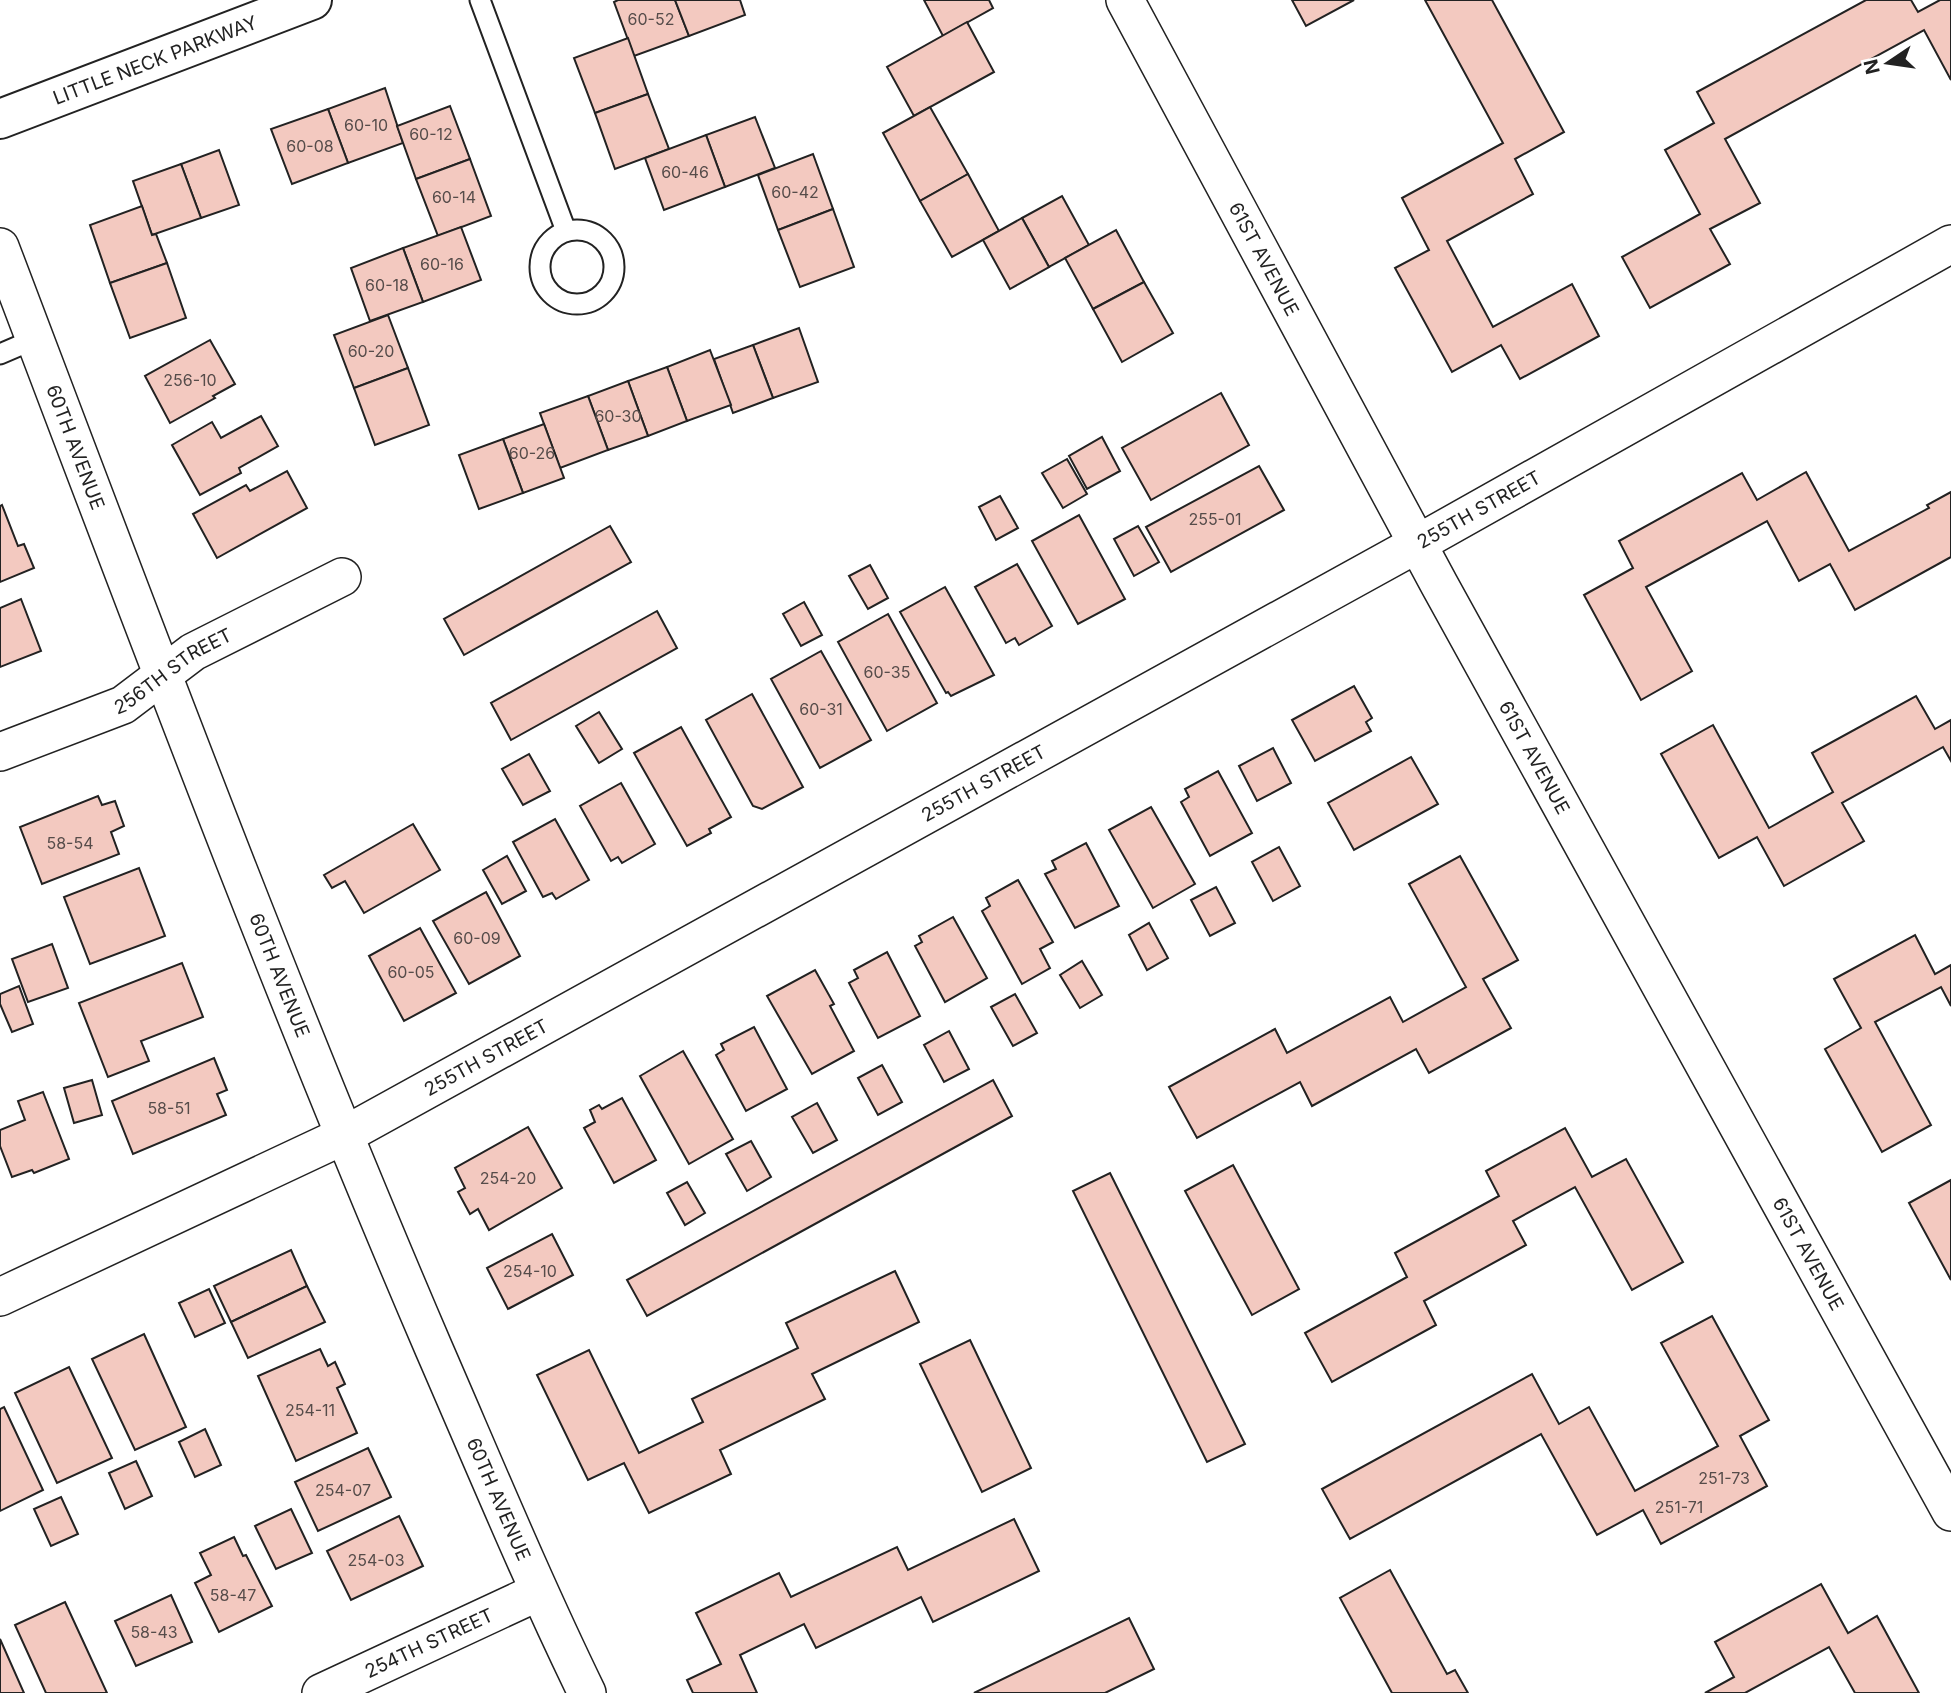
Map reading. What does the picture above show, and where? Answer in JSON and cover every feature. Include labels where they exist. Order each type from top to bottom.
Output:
[{"type":"main road","name":"LITTLE NECK PARKWAY","points":[[0,119],[312,0]]},
{"type":"street","name":"61ST AVENUE","points":[[1125,0],[1417,544],[1951,1512]]},
{"type":"street","name":"255TH STREET","points":[[0,1297],[343,1136],[1417,544],[1951,244]]},
{"type":"street","name":"60TH AVENUE","points":[[0,247],[163,676],[343,1136],[538,1592],[587,1693]]},
{"type":"street","name":"256TH STREET","points":[[0,752],[123,705],[193,652],[342,577]]},
{"type":"street","name":"254TH STREET","points":[[321,1693],[538,1592]]},
{"type":"lane","points":[[480,0],[566,231]]},
{"type":"lane","points":[[0,354],[35,339]]},
{"type":"building","points":[[675,0],[689,36],[634,56],[614,2]]},
{"type":"building","points":[[675,0],[740,0],[745,15],[689,36]]},
{"type":"building","points":[[924,0],[989,0],[993,8],[943,36]]},
{"type":"building","points":[[1292,0],[1354,0],[1306,26]]},
{"type":"building","points":[[1425,0],[1492,0],[1564,132],[1515,159],[1533,194],[1447,241],[1493,327],[1572,284],[1599,336],[1520,379],[1501,345],[1452,372],[1395,268],[1429,250],[1402,198],[1503,143]]},
{"type":"building","points":[[1866,0],[1911,0],[1918,12],[1940,0],[1951,0],[1951,80],[1924,30],[1725,139],[1760,203],[1710,229],[1730,264],[1650,308],[1622,257],[1700,214],[1665,150],[1714,123],[1697,92]]},
{"type":"building","points":[[967,22],[994,72],[914,116],[887,67]]},
{"type":"building","points":[[628,38],[648,94],[595,113],[574,58]]},
{"type":"building","points":[[385,88],[403,143],[348,163],[328,109]]},
{"type":"building","points":[[648,94],[669,149],[615,169],[595,113]]},
{"type":"building","points":[[450,106],[470,159],[416,179],[397,126]]},
{"type":"building","points":[[930,107],[968,174],[920,201],[883,133]]},
{"type":"building","points":[[328,109],[348,163],[292,184],[271,129]]},
{"type":"building","points":[[755,117],[775,168],[725,187],[706,135]]},
{"type":"building","points":[[706,135],[725,187],[664,210],[645,158]]},
{"type":"building","points":[[219,150],[239,205],[201,218],[181,164]]},
{"type":"building","points":[[813,154],[833,209],[778,230],[758,175]]},
{"type":"building","points":[[470,159],[491,216],[438,236],[416,179]]},
{"type":"building","points":[[181,164],[201,218],[152,235],[133,181]]},
{"type":"building","points":[[968,174],[999,231],[952,257],[920,201]]},
{"type":"building","points":[[1062,196],[1089,245],[1049,267],[1022,218]]},
{"type":"building","points":[[142,206],[152,235],[156,234],[167,263],[110,283],[90,225]]},
{"type":"building","points":[[833,209],[854,267],[800,287],[778,230]]},
{"type":"building","points":[[1022,218],[1049,267],[1010,289],[983,240]]},
{"type":"building","points":[[461,227],[481,280],[423,302],[403,248]]},
{"type":"building","points":[[1116,230],[1144,282],[1093,309],[1065,258]]},
{"type":"building","points":[[403,248],[423,302],[370,321],[351,268]]},
{"type":"building","points":[[167,263],[186,318],[130,338],[110,283]]},
{"type":"building","points":[[1144,282],[1173,333],[1122,362],[1093,309]]},
{"type":"building","points":[[388,315],[408,368],[354,388],[334,335]]},
{"type":"building","points":[[799,328],[818,382],[773,398],[753,345]]},
{"type":"building","points":[[210,340],[235,384],[170,423],[145,376]]},
{"type":"building","points":[[753,345],[773,398],[733,413],[714,359]]},
{"type":"building","points":[[710,350],[731,405],[687,421],[667,367]]},
{"type":"building","points":[[667,367],[687,421],[648,436],[628,381]]},
{"type":"building","points":[[408,368],[429,425],[375,445],[354,388]]},
{"type":"building","points":[[628,381],[648,436],[608,450],[588,396]]},
{"type":"building","points":[[1221,393],[1249,445],[1151,500],[1122,448]]},
{"type":"building","points":[[588,396],[608,450],[560,468],[540,413]]},
{"type":"building","points":[[261,416],[278,446],[239,468],[241,473],[200,495],[172,445],[212,422],[221,438]]},
{"type":"building","points":[[544,424],[564,478],[523,493],[503,439]]},
{"type":"building","points":[[1102,437],[1120,471],[1087,489],[1069,456]]},
{"type":"building","points":[[503,439],[523,493],[479,509],[459,455]]},
{"type":"building","points":[[1067,459],[1087,494],[1063,508],[1042,473]]},
{"type":"building","points":[[1259,466],[1284,510],[1171,572],[1146,527]]},
{"type":"building","points":[[287,471],[307,508],[217,558],[193,514],[246,485],[250,491]]},
{"type":"building","points":[[1806,472],[1849,551],[1929,508],[1927,505],[1951,492],[1951,557],[1855,610],[1830,564],[1799,581],[1767,521],[1646,587],[1692,671],[1641,700],[1584,595],[1633,568],[1619,541],[1742,473],[1757,500]]},
{"type":"building","points":[[1000,496],[1018,528],[996,540],[979,507]]},
{"type":"building","points":[[2,505],[18,546],[24,544],[34,568],[0,582],[0,506]]},
{"type":"building","points":[[1079,515],[1125,599],[1078,624],[1032,541]]},
{"type":"building","points":[[610,526],[631,562],[464,655],[444,619]]},
{"type":"building","points":[[1138,526],[1159,562],[1134,576],[1114,539]]},
{"type":"building","points":[[1017,564],[1052,626],[1019,645],[1015,638],[1006,643],[975,587]]},
{"type":"building","points":[[870,565],[888,598],[868,609],[849,576]]},
{"type":"building","points":[[945,587],[994,675],[951,696],[946,693],[900,612]]},
{"type":"building","points":[[21,599],[41,651],[0,667],[0,608]]},
{"type":"building","points":[[804,602],[822,635],[801,646],[783,614]]},
{"type":"building","points":[[657,611],[677,648],[511,740],[491,703]]},
{"type":"building","points":[[888,614],[937,703],[887,731],[838,642]]},
{"type":"building","points":[[821,651],[871,740],[820,768],[771,679]]},
{"type":"building","points":[[1354,686],[1372,718],[1366,722],[1371,731],[1315,761],[1292,720]]},
{"type":"building","points":[[752,694],[803,787],[762,809],[753,806],[706,720]]},
{"type":"building","points":[[1916,696],[1935,729],[1951,720],[1951,761],[1943,747],[1842,803],[1864,841],[1784,886],[1757,837],[1719,858],[1661,754],[1713,725],[1769,828],[1833,792],[1812,753]]},
{"type":"building","points":[[599,712],[622,749],[599,763],[576,726]]},
{"type":"building","points":[[681,727],[731,817],[709,829],[711,833],[687,846],[634,753]]},
{"type":"building","points":[[1273,748],[1291,783],[1257,801],[1239,766]]},
{"type":"building","points":[[529,754],[550,791],[523,805],[502,769]]},
{"type":"building","points":[[1411,757],[1438,804],[1354,850],[1328,803]]},
{"type":"building","points":[[1218,771],[1252,833],[1210,856],[1181,802],[1189,797],[1185,789]]},
{"type":"building","points":[[621,783],[655,844],[622,863],[618,857],[611,861],[580,806]]},
{"type":"building","points":[[98,796],[102,805],[115,801],[124,826],[111,832],[119,854],[42,884],[20,827]]},
{"type":"building","points":[[1151,807],[1195,884],[1153,908],[1109,830]]},
{"type":"building","points":[[555,819],[589,880],[556,899],[552,893],[543,897],[513,842]]},
{"type":"building","points":[[413,824],[440,870],[364,913],[345,881],[332,888],[324,875]]},
{"type":"building","points":[[1086,843],[1119,906],[1075,928],[1045,874],[1056,869],[1052,861]]},
{"type":"building","points":[[1279,847],[1300,886],[1273,901],[1252,862]]},
{"type":"building","points":[[507,856],[526,891],[502,904],[483,870]]},
{"type":"building","points":[[1460,856],[1518,960],[1483,979],[1511,1028],[1429,1073],[1416,1049],[1312,1106],[1300,1082],[1197,1138],[1169,1087],[1275,1029],[1287,1053],[1390,997],[1403,1022],[1466,987],[1409,884]]},
{"type":"building","points":[[139,868],[165,936],[90,964],[64,897]]},
{"type":"building","points":[[1018,880],[1053,942],[1040,949],[1050,968],[1022,984],[982,911],[990,906],[986,898]]},
{"type":"building","points":[[1216,887],[1235,923],[1210,936],[1191,900]]},
{"type":"building","points":[[486,892],[520,956],[469,984],[433,921]]},
{"type":"building","points":[[953,917],[987,978],[945,1002],[915,946],[922,942],[919,936]]},
{"type":"building","points":[[1149,923],[1168,958],[1147,970],[1129,935]]},
{"type":"building","points":[[420,928],[456,993],[404,1021],[369,956]]},
{"type":"building","points":[[1915,935],[1935,974],[1951,965],[1951,1006],[1941,987],[1875,1022],[1931,1125],[1882,1152],[1825,1049],[1861,1028],[1834,979]]},
{"type":"building","points":[[52,944],[68,988],[28,1002],[12,959]]},
{"type":"building","points":[[887,952],[920,1016],[878,1038],[849,983],[858,978],[854,970]]},
{"type":"building","points":[[1082,961],[1102,995],[1080,1008],[1060,975]]},
{"type":"building","points":[[182,963],[203,1017],[141,1041],[149,1061],[108,1077],[79,1003]]},
{"type":"building","points":[[815,970],[834,1004],[830,1006],[854,1051],[812,1074],[767,996]]},
{"type":"building","points":[[19,986],[33,1024],[12,1032],[0,1004],[0,994]]},
{"type":"building","points":[[1015,994],[1037,1033],[1013,1046],[991,1007]]},
{"type":"building","points":[[754,1027],[787,1089],[746,1111],[716,1055],[724,1050],[721,1044]]},
{"type":"building","points":[[949,1031],[969,1069],[944,1082],[924,1045]]},
{"type":"building","points":[[683,1051],[733,1139],[689,1164],[640,1076]]},
{"type":"building","points":[[214,1058],[227,1090],[217,1094],[226,1115],[133,1154],[112,1101]]},
{"type":"building","points":[[882,1065],[902,1102],[878,1115],[858,1078]]},
{"type":"building","points":[[92,1080],[102,1115],[74,1123],[64,1088]]},
{"type":"building","points":[[993,1080],[1012,1116],[647,1316],[627,1280]]},
{"type":"building","points":[[43,1092],[69,1159],[34,1173],[32,1170],[12,1177],[0,1146],[0,1130],[25,1120],[18,1101]]},
{"type":"building","points":[[622,1098],[656,1160],[614,1183],[584,1128],[595,1122],[590,1110],[599,1105],[602,1109]]},
{"type":"building","points":[[817,1103],[837,1140],[813,1153],[792,1117]]},
{"type":"building","points":[[528,1127],[562,1188],[489,1230],[478,1209],[470,1214],[458,1192],[465,1188],[455,1168]]},
{"type":"building","points":[[1565,1128],[1592,1177],[1626,1159],[1683,1262],[1632,1290],[1575,1187],[1513,1221],[1526,1245],[1424,1301],[1436,1325],[1332,1382],[1305,1333],[1407,1277],[1395,1253],[1499,1196],[1486,1171]]},
{"type":"building","points":[[751,1141],[771,1177],[747,1191],[726,1154]]},
{"type":"building","points":[[1233,1165],[1299,1289],[1252,1315],[1185,1191]]},
{"type":"building","points":[[1110,1173],[1245,1444],[1207,1462],[1073,1191]]},
{"type":"building","points":[[1951,1180],[1951,1280],[1909,1203]]},
{"type":"building","points":[[687,1182],[705,1213],[685,1225],[667,1193]]},
{"type":"building","points":[[552,1234],[573,1275],[508,1309],[487,1268]]},
{"type":"building","points":[[291,1250],[307,1286],[231,1322],[214,1286]]},
{"type":"building","points":[[895,1271],[919,1322],[812,1374],[825,1399],[720,1450],[731,1474],[649,1513],[624,1463],[588,1480],[537,1375],[589,1350],[639,1453],[703,1422],[692,1399],[798,1348],[786,1323]]},
{"type":"building","points":[[307,1286],[325,1322],[248,1358],[231,1322]]},
{"type":"building","points":[[209,1289],[225,1323],[195,1337],[179,1303]]},
{"type":"building","points":[[1712,1316],[1769,1420],[1740,1436],[1767,1486],[1661,1544],[1643,1510],[1597,1535],[1541,1434],[1350,1539],[1322,1489],[1532,1374],[1559,1424],[1589,1407],[1635,1491],[1718,1446],[1661,1343]]},
{"type":"building","points":[[144,1334],[186,1427],[135,1450],[92,1359]]},
{"type":"building","points":[[970,1340],[1031,1468],[982,1492],[920,1364]]},
{"type":"building","points":[[320,1349],[328,1366],[335,1362],[345,1384],[337,1388],[357,1433],[296,1461],[258,1376]]},
{"type":"building","points":[[69,1367],[112,1458],[57,1483],[15,1393]]},
{"type":"building","points":[[4,1407],[43,1490],[0,1511],[0,1409]]},
{"type":"building","points":[[205,1429],[221,1465],[195,1477],[179,1442]]},
{"type":"building","points":[[368,1448],[391,1497],[318,1531],[295,1482]]},
{"type":"building","points":[[136,1461],[152,1496],[125,1509],[109,1473]]},
{"type":"building","points":[[61,1497],[78,1534],[51,1546],[34,1509]]},
{"type":"building","points":[[291,1509],[312,1553],[276,1569],[255,1526]]},
{"type":"building","points":[[399,1516],[423,1566],[351,1600],[327,1551]]},
{"type":"building","points":[[1014,1519],[1039,1571],[933,1622],[921,1597],[816,1648],[804,1624],[740,1655],[757,1693],[693,1693],[687,1680],[721,1664],[696,1613],[779,1573],[791,1597],[897,1547],[908,1570]]},
{"type":"building","points":[[234,1537],[272,1606],[219,1632],[195,1583],[211,1575],[200,1553]]},
{"type":"building","points":[[1390,1570],[1447,1674],[1455,1670],[1468,1693],[1392,1693],[1340,1598]]},
{"type":"building","points":[[1821,1584],[1848,1633],[1877,1616],[1919,1693],[1855,1693],[1829,1647],[1745,1693],[1705,1693],[1734,1677],[1715,1642]]},
{"type":"building","points":[[171,1595],[192,1642],[136,1666],[115,1621]]},
{"type":"building","points":[[65,1602],[107,1693],[46,1693],[15,1625]]},
{"type":"building","points":[[1129,1618],[1154,1669],[1105,1693],[974,1693]]},
{"type":"building","points":[[0,1639],[24,1693],[0,1693]]}]
